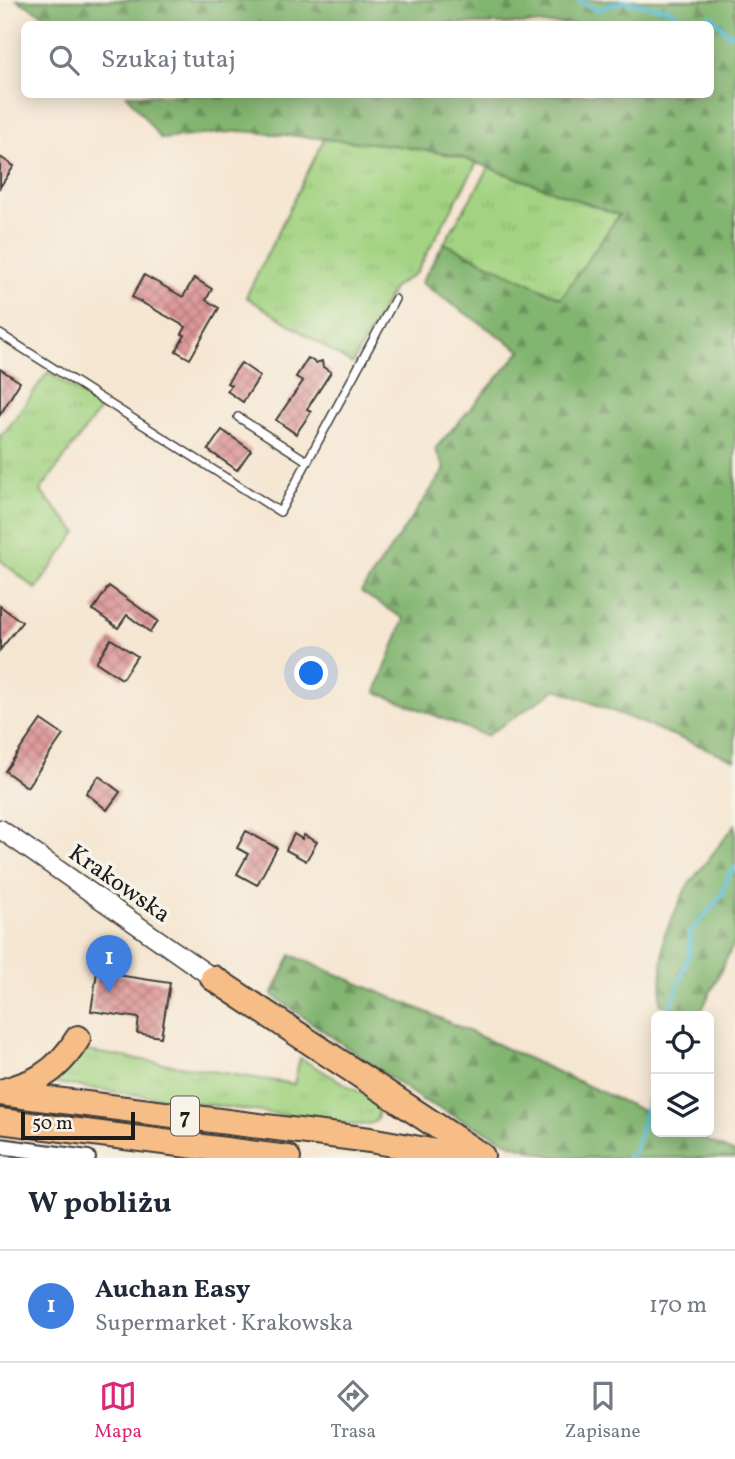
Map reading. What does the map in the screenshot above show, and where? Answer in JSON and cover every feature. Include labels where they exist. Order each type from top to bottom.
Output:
[{"type":"highway","points":[[212,978],[486,1158]]},
{"type":"highway","points":[[0,1093],[41,1077],[59,1063],[78,1038]]},
{"type":"highway","name":"7","points":[[0,1093],[370,1140],[470,1158]]},
{"type":"highway","points":[[370,1140],[385,1128],[394,1116],[388,1094]]},
{"type":"highway","name":"7","points":[[0,1121],[288,1158]]},
{"type":"street","name":"Krakowska","points":[[0,829],[212,978]]},
{"type":"street","points":[[0,1146],[88,1158]]},
{"type":"lane","points":[[0,334],[279,512],[395,299]]},
{"type":"lane","points":[[238,417],[307,461]]},
{"type":"green space","points":[[17,0],[735,0],[735,760],[557,689],[486,736],[376,692],[404,619],[361,592],[445,469],[435,449],[521,351],[421,283],[444,243],[561,298],[619,215],[457,156],[392,145],[242,131],[161,139],[129,98],[714,98],[714,21],[55,21]]},
{"type":"green space","points":[[324,139],[421,149],[477,163],[416,273],[394,287],[352,364],[246,297]]},
{"type":"green space","points":[[489,168],[619,215],[561,298],[444,243]]},
{"type":"green space","points":[[48,372],[101,408],[40,491],[77,532],[36,589],[0,560],[0,435]]},
{"type":"green space","points":[[735,825],[735,941],[701,1011],[683,1011],[660,1004],[664,936],[686,888]]},
{"type":"green space","points":[[291,955],[431,1014],[651,1115],[651,1137],[699,1137],[735,1153],[735,1158],[558,1158],[511,1144],[422,1100],[272,995]]},
{"type":"green space","points":[[86,1051],[294,1084],[300,1058],[371,1099],[378,1105],[378,1116],[370,1124],[355,1125],[53,1083]]},
{"type":"building","points":[[0,157],[14,166],[0,187]]},
{"type":"building","points":[[144,275],[183,297],[194,278],[212,289],[206,300],[219,308],[190,359],[176,351],[185,335],[182,334],[186,327],[132,297]]},
{"type":"building","points":[[308,358],[316,363],[322,361],[323,367],[331,372],[307,409],[311,412],[296,434],[276,420],[303,381],[296,377]]},
{"type":"building","points":[[241,363],[260,376],[243,402],[227,391],[231,385],[227,383]]},
{"type":"building","points":[[0,369],[20,382],[0,415]]},
{"type":"building","points":[[222,430],[251,450],[237,470],[208,450]]},
{"type":"building","points":[[109,586],[158,621],[150,632],[127,615],[118,628],[93,610]]},
{"type":"building","points":[[0,606],[22,622],[0,650]]},
{"type":"building","points":[[111,639],[137,656],[122,679],[96,662]]},
{"type":"building","points":[[41,720],[63,735],[27,787],[5,771]]},
{"type":"building","points":[[99,776],[120,792],[107,810],[86,793]]},
{"type":"building","points":[[246,831],[277,848],[257,885],[237,874],[248,854],[237,848]]},
{"type":"building","points":[[294,834],[302,839],[304,835],[317,842],[306,861],[286,850]]},
{"type":"building","points":[[97,972],[170,983],[161,1037],[137,1033],[139,1018],[91,1011]]},
{"type":"waterway","points":[[578,0],[597,10],[624,1],[671,10],[685,21]]},
{"type":"waterway","points":[[694,21],[712,16],[728,34],[735,34]]},
{"type":"waterway","points":[[670,1011],[690,951],[690,932],[722,895],[727,878],[735,868]]},
{"type":"waterway","points":[[627,1158],[633,1154],[655,1074]]},
{"type":"place","name":"Auchan Easy","points":[[109,993]]}]
